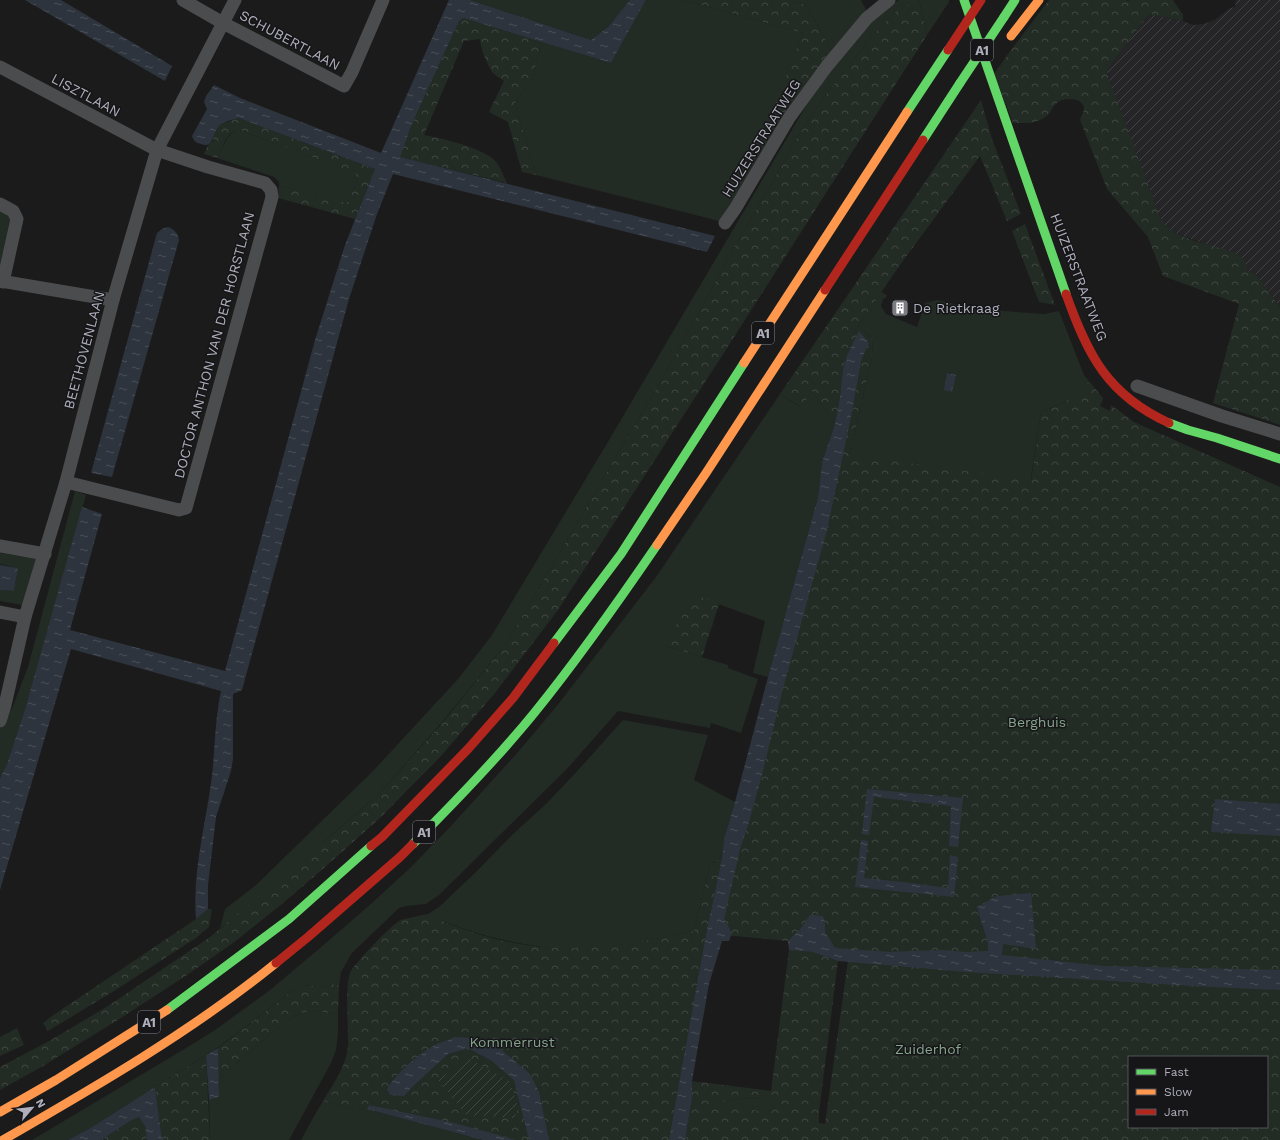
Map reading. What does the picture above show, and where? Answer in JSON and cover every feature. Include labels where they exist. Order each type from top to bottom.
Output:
[{"type":"main road","name":"HUIZERSTRAATWEG","points":[[964,0],[1070,305],[1084,339],[1101,370],[1116,388],[1138,406],[1153,415],[1184,429],[1216,438],[1280,460]]},
{"type":"main road","name":"A1","points":[[948,50],[970,0]]},
{"type":"main road","name":"A1","points":[[0,1112],[56,1080],[165,1012],[289,919],[382,837],[468,749],[508,704],[554,645],[621,554],[680,459],[981,0]]},
{"type":"main road","name":"A1","points":[[3,1140],[124,1069],[180,1033],[245,988],[308,937],[400,857],[486,768],[539,707],[576,659],[642,567],[710,466],[1015,0]]},
{"type":"main road","name":"A1","points":[[1008,39],[1039,0]]},
{"type":"main road","name":"A1","points":[[960,83],[994,52]]},
{"type":"street","points":[[183,0],[223,23]]},
{"type":"street","name":"BEETHOVENLAAN","points":[[0,721],[25,617],[66,482],[113,300],[157,150],[235,0]]},
{"type":"street","name":"SCHUBERTLAAN","points":[[223,23],[344,86],[352,72],[384,0]]},
{"type":"street","name":"HUIZERSTRAATWEG","points":[[725,223],[735,209],[789,118],[827,66],[867,18],[889,0]]},
{"type":"street","name":"LISZTLAAN","points":[[0,67],[157,150]]},
{"type":"street","name":"DOCTOR ANTHON VAN DER HORSTLAAN","points":[[66,482],[178,510],[186,508],[272,197],[271,190],[264,183],[208,167],[157,150]]},
{"type":"street","points":[[0,204],[12,211],[17,219],[1,281],[113,300]]},
{"type":"street","points":[[1137,386],[1222,416],[1280,434]]},
{"type":"street","points":[[1216,438],[1222,416]]},
{"type":"street","points":[[0,546],[45,554]]},
{"type":"street","points":[[0,612],[25,617]]},
{"type":"shaded area","points":[[1236,0],[1280,0],[1280,307],[1255,273],[1247,272],[1240,256],[1177,234],[1164,226],[1109,83],[1107,73],[1109,67],[1149,14],[1183,21],[1193,25],[1204,24],[1216,19],[1230,8],[1235,7]]},
{"type":"green space","points":[[470,0],[630,0],[608,27],[591,40]]},
{"type":"green space","points":[[646,0],[683,0],[803,33],[774,109],[787,114],[723,222],[536,175],[515,103],[532,80],[542,42],[611,63]]},
{"type":"green space","points":[[683,0],[787,0],[806,5],[832,51],[787,114],[773,109],[803,33]]},
{"type":"green space","points":[[787,0],[861,0],[867,12],[832,51],[806,5]]},
{"type":"green space","points":[[899,0],[919,0],[878,29],[824,97],[795,141],[736,244],[673,360],[506,644],[443,721],[379,794],[247,908],[220,928],[225,909],[256,885],[373,771],[458,679],[492,635],[808,103],[834,66],[864,30],[883,11]]},
{"type":"green space","points":[[919,0],[949,0],[927,35]]},
{"type":"green space","points":[[919,0],[927,35],[558,610],[495,693],[441,756],[380,818],[282,904],[233,943],[187,975],[43,1066],[0,1090],[0,1067],[51,1040],[108,1006],[210,937],[379,794],[443,722],[506,644],[673,360],[736,244],[795,141],[824,97],[878,29],[898,10]]},
{"type":"green space","points":[[1049,0],[1173,0],[1183,15],[1183,21],[1149,14],[1109,67],[1107,73],[1160,217],[1165,225],[1184,237],[1240,256],[1246,263],[1247,271],[1255,273],[1280,307],[1280,425],[1213,403],[1239,304],[1163,276],[1148,237],[1107,189],[1080,120],[1084,112],[1083,105],[1074,100],[1061,100],[1046,116],[1040,120],[1029,123],[1013,123],[994,74]]},
{"type":"green space","points":[[463,18],[542,42],[532,80],[515,103],[536,175],[522,172],[508,122],[489,112],[504,81],[491,70],[483,52],[480,39],[464,41],[424,135],[463,144],[483,152],[497,163],[507,183],[399,157],[411,126],[459,21]]},
{"type":"green space","name":"Berghuis","points":[[981,100],[992,139],[1021,214],[1007,221],[980,156],[900,265],[858,326],[873,339],[872,357],[850,455],[1031,480],[1041,412],[1061,404],[1074,396],[1085,387],[1089,381],[1103,398],[1100,406],[1110,411],[1111,405],[1134,422],[1280,487],[1280,1140],[685,1140],[692,1098],[692,1081],[771,1091],[789,950],[812,952],[838,961],[819,1112],[819,1123],[825,1124],[849,953],[788,941],[713,934],[851,417],[862,358],[859,332],[847,355],[843,369],[835,424],[812,391],[801,407],[780,394]],"holes":[[[765,1098],[776,1108],[769,1113],[716,1103],[735,1099]]]},
{"type":"green space","points":[[239,118],[375,169],[355,219],[278,198],[279,186],[346,203],[349,200],[358,178],[355,173],[240,130],[235,130],[230,134],[217,158],[204,154],[208,145],[213,141],[214,133],[217,127],[221,124]]},
{"type":"green space","points":[[235,130],[240,130],[356,173],[358,178],[349,200],[346,203],[343,203],[279,186],[279,182],[274,177],[217,158],[227,140]]},
{"type":"green space","points":[[0,209],[12,217],[0,271]]},
{"type":"green space","points":[[1025,224],[1055,305],[1039,302],[1012,231]]},
{"type":"green space","points":[[881,292],[887,295],[886,298],[883,299],[881,306],[886,314],[917,327],[925,303],[937,300],[976,309],[1044,314],[1059,311],[1084,375],[1089,381],[1077,397],[1041,412],[1023,529],[824,571],[872,357],[873,339],[858,326]]},
{"type":"green space","points":[[812,391],[835,424],[822,462],[818,497],[768,677],[753,673],[765,621],[718,604],[662,645],[728,665],[728,668],[758,679],[741,733],[711,723],[710,728],[618,711],[566,770],[439,895],[426,904],[399,908],[352,953],[341,972],[339,986],[332,984],[325,987],[300,985],[220,1046],[92,1127],[68,1140],[32,1140],[215,1030],[270,990],[373,902],[410,868],[451,826],[518,752],[556,707],[656,577],[780,394],[800,407]]},
{"type":"green space","points":[[75,491],[86,495],[25,709],[7,764],[0,778],[0,729],[13,706],[28,667]]},
{"type":"green space","points":[[0,553],[37,559],[28,606],[0,601],[0,590],[14,591],[18,568],[0,564]]},
{"type":"green space","points":[[699,596],[719,604],[702,657],[662,645],[695,598]]},
{"type":"green space","points":[[623,720],[708,735],[694,780],[735,802],[724,839],[722,858],[710,864],[694,931],[626,944],[591,948],[557,949],[495,938],[454,925],[428,914],[439,907],[513,834],[547,803]]},
{"type":"green space","name":"Kommerrust","points":[[722,858],[706,934],[670,1140],[515,1140],[369,1105],[367,1109],[361,1108],[354,1110],[323,1101],[338,1075],[347,1054],[348,986],[351,971],[375,943],[390,928],[401,920],[430,914],[447,923],[497,939],[514,943],[559,948],[582,948],[626,944],[672,936],[694,931],[710,864]]},
{"type":"green space","points":[[208,909],[212,909],[209,927],[196,938],[114,991],[48,1031],[43,1023],[52,1016],[196,919]]},
{"type":"green space","points":[[332,984],[339,986],[338,1014],[312,1011],[292,1017],[218,1080],[218,1048],[300,985],[325,987]]},
{"type":"green space","points":[[312,1011],[338,1014],[336,1050],[331,1063],[289,1140],[210,1140],[209,1100],[219,1097],[218,1080],[292,1017]]},
{"type":"green space","points":[[17,1028],[24,1045],[0,1056],[0,1037]]},
{"type":"green space","points":[[206,1055],[210,1140],[162,1140],[155,1087]]},
{"type":"green space","points":[[468,1058],[509,1081],[518,1108],[514,1118],[466,1115],[438,1080]]},
{"type":"green space","points":[[765,1098],[776,1108],[742,1135],[685,1140],[711,1104],[735,1099]]},
{"type":"green space","points":[[323,1101],[354,1110],[361,1108],[367,1109],[483,1140],[301,1140]]},
{"type":"green space","points":[[139,1117],[145,1126],[147,1140],[101,1140],[132,1120]]},
{"type":"water","points":[[25,0],[61,0],[172,66],[165,81]]},
{"type":"water","points":[[449,0],[470,0],[591,40],[608,27],[630,0],[646,0],[611,63],[463,18],[459,21],[411,126],[400,157],[715,236],[707,252],[393,174],[377,214],[349,299],[242,690],[233,694],[233,759],[231,771],[216,817],[208,885],[208,909],[196,919],[196,883],[200,848],[212,776],[216,723],[221,691],[71,649],[0,890],[0,778],[7,764],[25,709],[82,507],[102,514],[70,630],[225,671],[315,340],[345,245],[375,169],[239,118],[222,123],[216,130],[211,143],[205,145],[198,143],[192,136],[207,109],[204,102],[206,96],[214,85],[240,98],[381,153]]},
{"type":"water","points":[[168,227],[178,235],[179,240],[112,477],[91,473],[157,233]]},
{"type":"water","points":[[859,331],[869,343],[862,358],[827,530],[782,692],[763,771],[740,849],[724,919],[732,933],[729,941],[722,941],[709,984],[692,1081],[692,1098],[685,1140],[669,1140],[706,934],[722,858],[724,839],[818,497],[822,462],[835,424],[843,369],[847,355]]},
{"type":"water","points":[[947,373],[956,375],[952,392],[944,390]]},
{"type":"water","points":[[0,565],[18,568],[14,591],[0,590]]},
{"type":"water","points":[[867,789],[963,798],[958,847],[949,846],[951,806],[874,797],[869,835],[862,834]]},
{"type":"water","points":[[1215,799],[1280,804],[1280,836],[1211,832]]},
{"type":"water","points":[[861,840],[868,841],[864,878],[948,888],[950,855],[958,857],[954,897],[855,887]]},
{"type":"water","points":[[1031,893],[1036,949],[1003,944],[1002,955],[1104,966],[1280,970],[1280,990],[966,972],[838,961],[812,952],[789,950],[788,941],[802,927],[810,915],[823,916],[825,932],[835,948],[891,952],[942,950],[966,952],[988,951],[988,943],[977,907],[997,896]]},
{"type":"water","points":[[457,1037],[480,1039],[496,1045],[530,1074],[539,1092],[549,1140],[529,1140],[514,1080],[492,1061],[468,1048],[448,1054],[404,1096],[390,1095],[387,1089],[397,1075],[410,1063],[425,1051],[439,1043]]},
{"type":"water","points":[[218,1048],[219,1097],[209,1100],[206,1055]]},
{"type":"water","points":[[155,1087],[162,1140],[147,1140],[145,1126],[139,1117],[101,1140],[68,1140],[92,1127]]},
{"type":"water","points":[[369,1105],[454,1123],[516,1140],[483,1140],[367,1109]]},
{"type":"traffic: fast","points":[[964,0],[1066,294]]},
{"type":"traffic: fast","points":[[1004,17],[1015,0]]},
{"type":"traffic: fast","points":[[960,83],[1004,17]]},
{"type":"traffic: fast","points":[[907,112],[948,50]]},
{"type":"traffic: fast","points":[[923,140],[960,83]]},
{"type":"traffic: fast","points":[[554,643],[621,554],[744,363]]},
{"type":"traffic: fast","points":[[1169,423],[1280,459]]},
{"type":"traffic: fast","points":[[413,844],[476,780],[535,712],[598,630],[657,545]]},
{"type":"traffic: fast","points":[[167,1010],[289,919],[371,846]]},
{"type":"traffic: slow","points":[[1011,36],[1039,0]]},
{"type":"traffic: slow","points":[[744,363],[907,112]]},
{"type":"traffic: slow","points":[[657,545],[706,473],[825,290]]},
{"type":"traffic: slow","points":[[3,1140],[109,1078],[177,1035],[211,1012],[276,963]]},
{"type":"traffic: slow","points":[[0,1112],[56,1080],[167,1010]]},
{"type":"traffic: jam","points":[[948,50],[981,0]]},
{"type":"traffic: jam","points":[[825,290],[923,140]]},
{"type":"traffic: jam","points":[[1066,294],[1074,316],[1092,355],[1103,371],[1115,386],[1130,400],[1169,423]]},
{"type":"traffic: jam","points":[[371,846],[382,837],[468,749],[513,698],[554,643]]},
{"type":"traffic: jam","points":[[276,963],[308,937],[413,844]]},
{"type":"place","name":"De Rietkraag","points":[[900,308]]},
{"type":"park label","name":"Zuiderhof","points":[[928,1049]]}]
